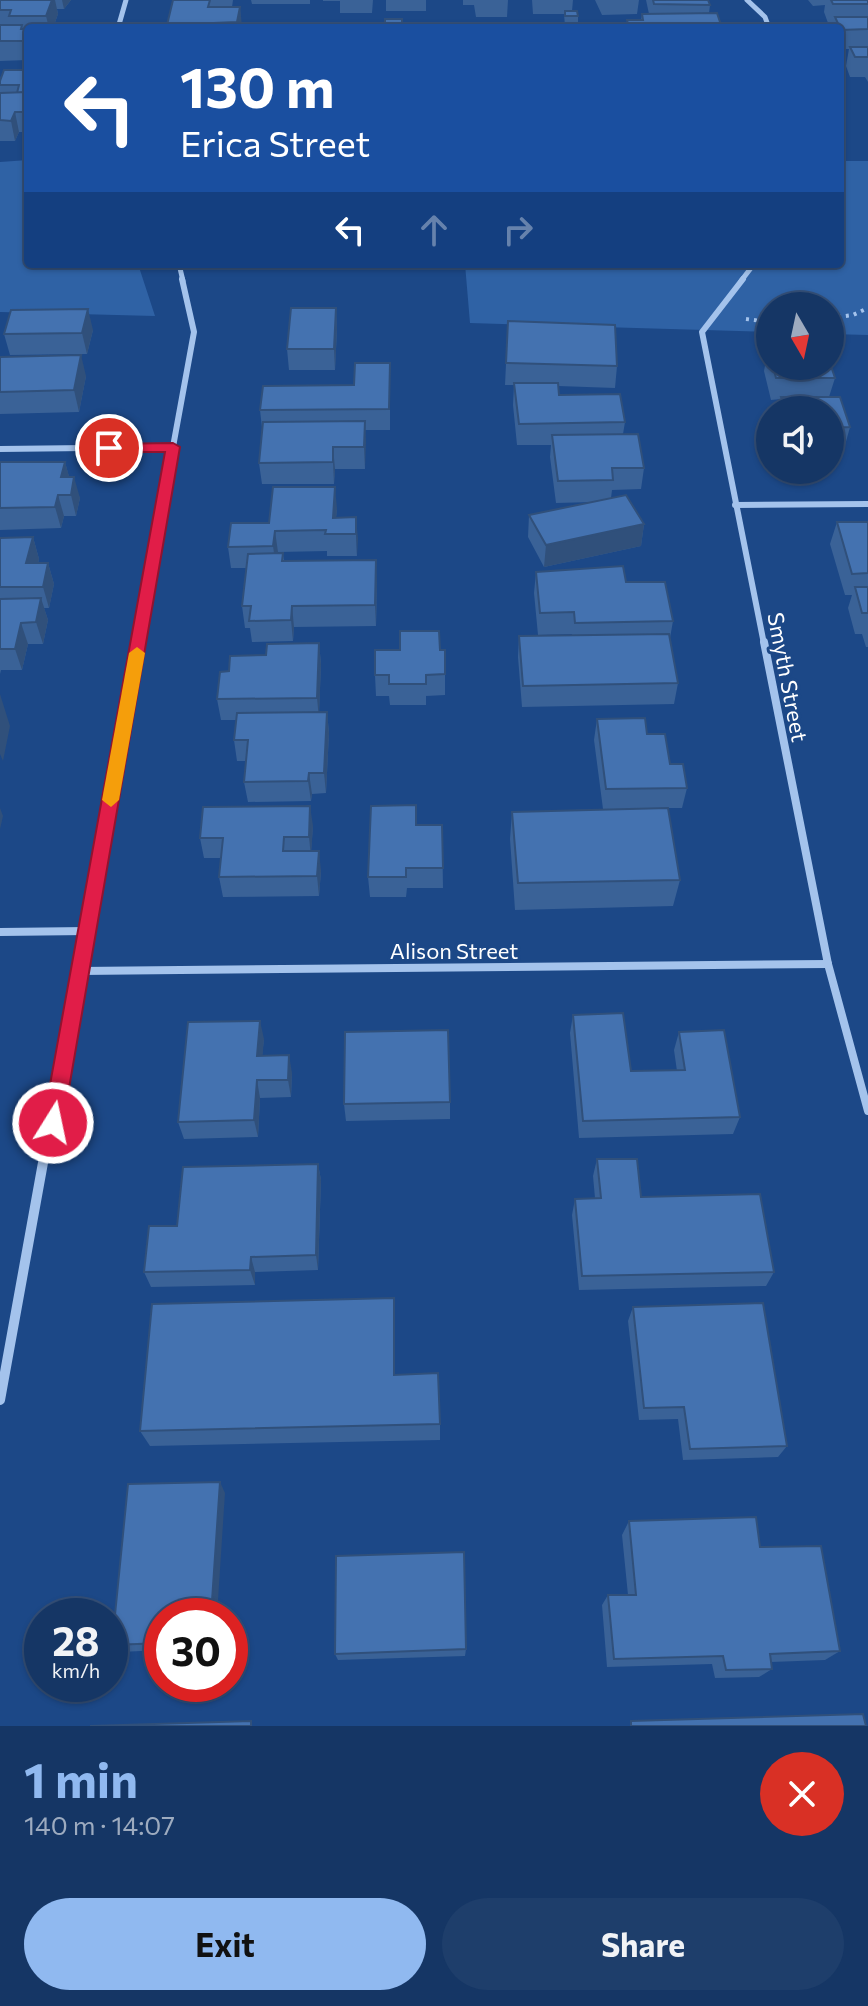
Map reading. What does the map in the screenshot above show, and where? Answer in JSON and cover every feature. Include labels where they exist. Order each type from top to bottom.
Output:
[{"type":"street","points":[[119,24],[126,0]]},
{"type":"street","points":[[747,0],[765,17],[768,24]]},
{"type":"street","points":[[0,1400],[194,332],[180,268]]},
{"type":"street","name":"Smyth Street","points":[[751,268],[702,332],[828,964],[868,1111]]},
{"type":"street","points":[[0,449],[173,447]]},
{"type":"street","points":[[735,505],[868,504]]},
{"type":"street","points":[[0,932],[87,931]]},
{"type":"street","name":"Alison Street","points":[[80,971],[828,964]]},
{"type":"path","points":[[844,316],[868,308]]},
{"type":"shaded area","points":[[24,160],[24,268],[139,268],[155,316],[0,312],[0,162]]},
{"type":"shaded area","points":[[844,161],[868,161],[868,335],[844,334],[844,292],[756,292],[756,332],[470,323],[465,268],[844,268]]},
{"type":"building","points":[[0,0],[52,0],[46,16],[9,16],[11,10],[0,10]]},
{"type":"building","points":[[173,0],[210,0],[208,7],[240,7],[237,22],[167,24]]},
{"type":"building","points":[[653,0],[708,0],[710,5],[654,4]]},
{"type":"building","points":[[831,0],[868,0],[868,4],[833,4]]},
{"type":"building","points":[[565,11],[577,11],[578,16],[565,16]]},
{"type":"building","points":[[717,13],[721,24],[628,24],[627,20],[643,20],[642,14]]},
{"type":"building","points":[[835,17],[868,17],[868,29],[844,30],[844,24],[838,24]]},
{"type":"building","points":[[385,19],[402,19],[402,24],[385,24]]},
{"type":"building","points":[[0,25],[22,25],[24,41],[0,41]]},
{"type":"building","points":[[850,47],[868,47],[868,57],[855,57]]},
{"type":"building","points":[[4,70],[24,70],[24,92],[17,93],[19,85],[0,85]]},
{"type":"building","points":[[24,92],[24,112],[15,112],[11,121],[0,120],[0,93]]},
{"type":"building","points":[[291,308],[336,308],[334,349],[287,349]]},
{"type":"building","points":[[88,309],[82,333],[4,334],[11,310]]},
{"type":"building","points":[[508,321],[615,325],[617,366],[506,363]]},
{"type":"building","points":[[81,355],[74,390],[0,392],[0,357]]},
{"type":"building","points":[[355,363],[390,363],[389,409],[260,410],[263,386],[354,385]]},
{"type":"building","points":[[514,383],[558,383],[559,395],[620,394],[625,422],[519,424]]},
{"type":"building","points":[[844,409],[850,427],[844,427]]},
{"type":"building","points":[[365,421],[364,447],[333,447],[333,462],[259,463],[263,422]]},
{"type":"building","points":[[638,434],[644,468],[612,468],[613,480],[558,481],[552,435]]},
{"type":"building","points":[[0,462],[65,462],[61,477],[74,477],[71,495],[58,495],[55,507],[0,508]]},
{"type":"building","points":[[273,487],[335,487],[333,518],[356,517],[356,534],[325,534],[326,530],[275,531],[273,546],[228,547],[231,523],[269,523]]},
{"type":"building","points":[[626,495],[644,524],[546,545],[529,515]]},
{"type":"building","points":[[837,522],[868,522],[868,573],[852,574]]},
{"type":"building","points":[[33,537],[26,563],[48,563],[43,587],[0,587],[0,538]]},
{"type":"building","points":[[283,553],[282,561],[376,560],[375,605],[292,606],[291,620],[249,621],[251,606],[242,606],[248,554]]},
{"type":"building","points":[[623,566],[626,582],[665,582],[673,621],[575,623],[574,612],[540,613],[536,572]]},
{"type":"building","points":[[855,587],[868,587],[868,613],[862,613]]},
{"type":"building","points":[[41,598],[36,622],[21,623],[15,649],[0,649],[0,599]]},
{"type":"building","points":[[400,631],[439,631],[440,650],[445,650],[445,674],[426,675],[426,684],[389,684],[389,675],[375,675],[375,650],[400,650]]},
{"type":"building","points":[[669,634],[678,683],[523,686],[519,636]]},
{"type":"building","points":[[319,643],[317,698],[217,699],[220,672],[229,671],[230,656],[266,655],[267,644]]},
{"type":"building","points":[[327,712],[324,773],[309,773],[308,781],[244,782],[248,740],[234,740],[237,713]]},
{"type":"building","points":[[645,718],[647,734],[665,734],[670,764],[683,764],[687,788],[606,789],[597,719]]},
{"type":"building","points":[[416,805],[416,825],[442,825],[443,868],[406,868],[406,877],[368,877],[371,806]]},
{"type":"building","points":[[310,806],[309,837],[284,837],[283,851],[319,851],[317,876],[219,877],[223,838],[200,838],[203,807]]},
{"type":"building","points":[[668,808],[680,880],[518,883],[512,812]]},
{"type":"building","points":[[623,1013],[631,1071],[685,1070],[679,1032],[724,1030],[740,1117],[583,1121],[573,1015]]},
{"type":"building","points":[[260,1021],[257,1056],[289,1055],[288,1080],[257,1080],[254,1120],[178,1122],[188,1022]]},
{"type":"building","points":[[448,1030],[450,1102],[344,1104],[345,1032]]},
{"type":"building","points":[[597,1159],[637,1159],[641,1197],[760,1194],[774,1272],[582,1276],[575,1199],[601,1198]]},
{"type":"building","points":[[318,1164],[316,1255],[251,1257],[250,1270],[144,1272],[149,1226],[177,1226],[183,1167]]},
{"type":"building","points":[[394,1298],[394,1375],[438,1373],[440,1424],[140,1431],[152,1304]]},
{"type":"building","points":[[763,1303],[787,1446],[690,1449],[684,1407],[644,1408],[633,1307]]},
{"type":"building","points":[[220,1482],[212,1598],[144,1598],[144,1644],[128,1644],[128,1598],[117,1598],[128,1484]]},
{"type":"building","points":[[756,1517],[760,1547],[821,1546],[840,1651],[770,1654],[772,1669],[726,1670],[723,1656],[614,1659],[608,1595],[636,1595],[629,1521]]},
{"type":"building","points":[[464,1552],[466,1649],[335,1654],[336,1556]]},
{"type":"building","points":[[863,1714],[866,1726],[631,1726],[631,1721]]},
{"type":"building","points":[[251,1721],[251,1726],[90,1726]]},
{"type":"slow traffic","points":[[111,800],[137,653]]},
{"type":"route","points":[[53,1123],[173,447],[109,448]]}]
